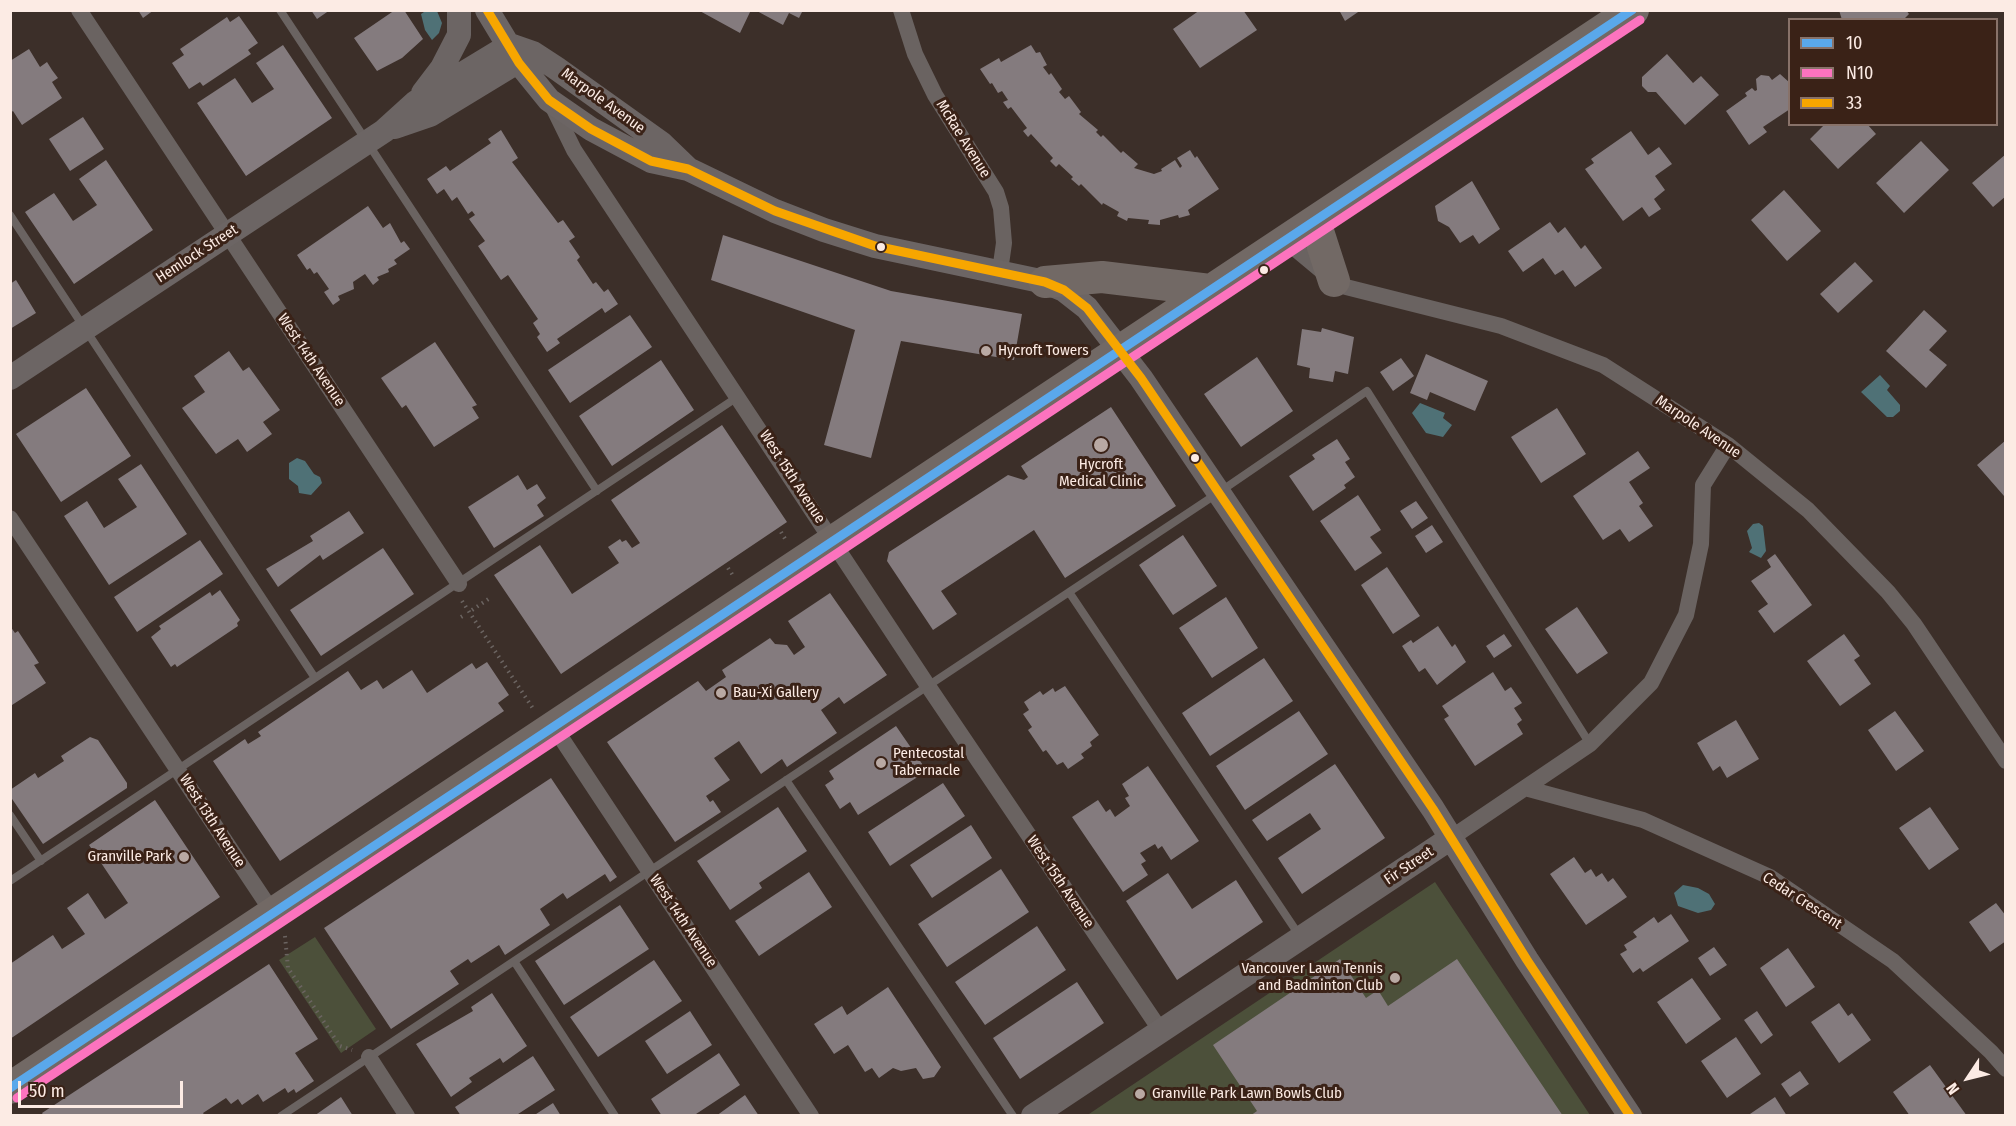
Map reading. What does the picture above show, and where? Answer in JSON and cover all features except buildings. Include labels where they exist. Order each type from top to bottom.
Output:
[{"type":"highway","points":[[10,1088],[273,913],[544,719],[834,541],[1633,10]]},
{"type":"highway","points":[[1315,222],[1334,281]]},
{"type":"highway","points":[[1045,282],[1102,277],[1210,290]]},
{"type":"street","name":"West 14th Avenue","points":[[79,10],[459,584]]},
{"type":"street","points":[[416,102],[442,68],[459,35],[459,10]]},
{"type":"street","name":"West 15th Avenue","points":[[487,10],[521,53],[549,100],[574,150],[739,396],[928,686],[1161,1031]]},
{"type":"street","name":"McRae Avenue","points":[[901,10],[915,54],[935,95],[996,192],[1001,208],[1004,243],[1000,271]]},
{"type":"street","name":"Hemlock Street","points":[[375,136],[430,115],[521,53]]},
{"type":"street","name":"Hemlock Street","points":[[10,378],[375,136],[416,102],[521,53]]},
{"type":"street","name":"Marpole Avenue","points":[[521,53],[661,143],[688,169]]},
{"type":"street","name":"Marpole Avenue","points":[[549,100],[591,129],[651,161],[688,169],[775,211],[824,230],[875,246],[1045,282],[1064,290],[1087,308],[1122,350],[1451,838],[1527,960],[1630,1116]]},
{"type":"street","name":"Marpole Avenue","points":[[1286,241],[1334,281],[1346,287],[1501,326],[1603,365],[1728,446],[1808,510],[1888,592],[1914,624],[2006,761]]},
{"type":"street","name":"Fir Street","points":[[1033,1116],[1590,744],[1651,683],[1686,615],[1701,544],[1703,485],[1728,446]]},
{"type":"street","name":"West 13th Avenue","points":[[10,518],[273,913]]},
{"type":"street","name":"West 14th Avenue","points":[[544,719],[649,871],[811,1116]]},
{"type":"street","name":"Cedar Crescent","points":[[1525,788],[1643,820],[1770,877],[1893,962],[1991,1052],[2006,1069]]},
{"type":"street","points":[[369,1057],[407,1116]]},
{"type":"lane","points":[[280,10],[375,136],[597,491]]},
{"type":"lane","points":[[10,215],[315,678]]},
{"type":"lane","points":[[282,1116],[1218,493],[1367,390],[1590,744]]},
{"type":"lane","points":[[10,881],[739,396]]},
{"type":"lane","points":[[1069,592],[1300,938]]},
{"type":"lane","points":[[786,780],[1013,1116]]},
{"type":"lane","points":[[10,815],[41,861]]},
{"type":"lane","points":[[514,961],[615,1116]]},
{"type":"path","points":[[459,584],[458,595],[544,719]]},
{"type":"path","points":[[472,610],[490,598]]},
{"type":"path","points":[[460,617],[466,614]]},
{"type":"path","points":[[273,913],[285,931],[288,968],[333,1037],[340,1047],[366,1054],[369,1057]]},
{"type":"green space","name":"Vancouver Lawn Tennis and Badminton Club","points":[[1435,882],[1590,1115],[1086,1116]]},
{"type":"green space","points":[[315,937],[376,1029],[341,1053],[279,960]]},
{"type":"water","points":[[427,10],[437,11],[442,23],[439,33],[432,40],[425,30],[421,14]]},
{"type":"water","points":[[1880,375],[1890,386],[1887,390],[1900,405],[1900,411],[1893,417],[1887,417],[1861,392]]},
{"type":"water","points":[[1420,403],[1445,413],[1443,418],[1452,425],[1443,437],[1426,433],[1412,413]]},
{"type":"water","points":[[297,458],[305,461],[314,474],[320,477],[322,483],[311,495],[299,493],[298,486],[289,479],[289,463]]},
{"type":"water","points":[[1759,523],[1763,526],[1766,551],[1761,558],[1749,552],[1752,548],[1747,531],[1753,524]]},
{"type":"water","points":[[1683,885],[1698,888],[1709,894],[1715,904],[1711,910],[1698,913],[1678,906],[1674,893]]},
{"type":"transit line","name":"33","points":[[487,10],[519,63],[549,100],[591,129],[651,161],[688,169],[775,211],[875,246],[1045,282],[1064,290],[1087,308],[1141,378],[1433,809],[1527,960],[1630,1116]]},
{"type":"transit line","name":"10","points":[[10,1088],[1632,10]]},
{"type":"transit line","name":"N10","points":[[17,1098],[1640,20]]},
{"type":"place","name":"Hycroft Towers","points":[[986,351]]},
{"type":"place","name":"Hycroft Medical Clinic","points":[[1101,445]]},
{"type":"place","name":"Bau-Xi Gallery","points":[[721,693]]},
{"type":"place","name":"Pentecostal Tabernacle","points":[[881,763]]},
{"type":"place","name":"Granville Park","points":[[184,857]]},
{"type":"place","name":"Vancouver Lawn Tennis and Badminton Club","points":[[1395,978]]},
{"type":"place","name":"Granville Park Lawn Bowls Club","points":[[1140,1094]]}]
